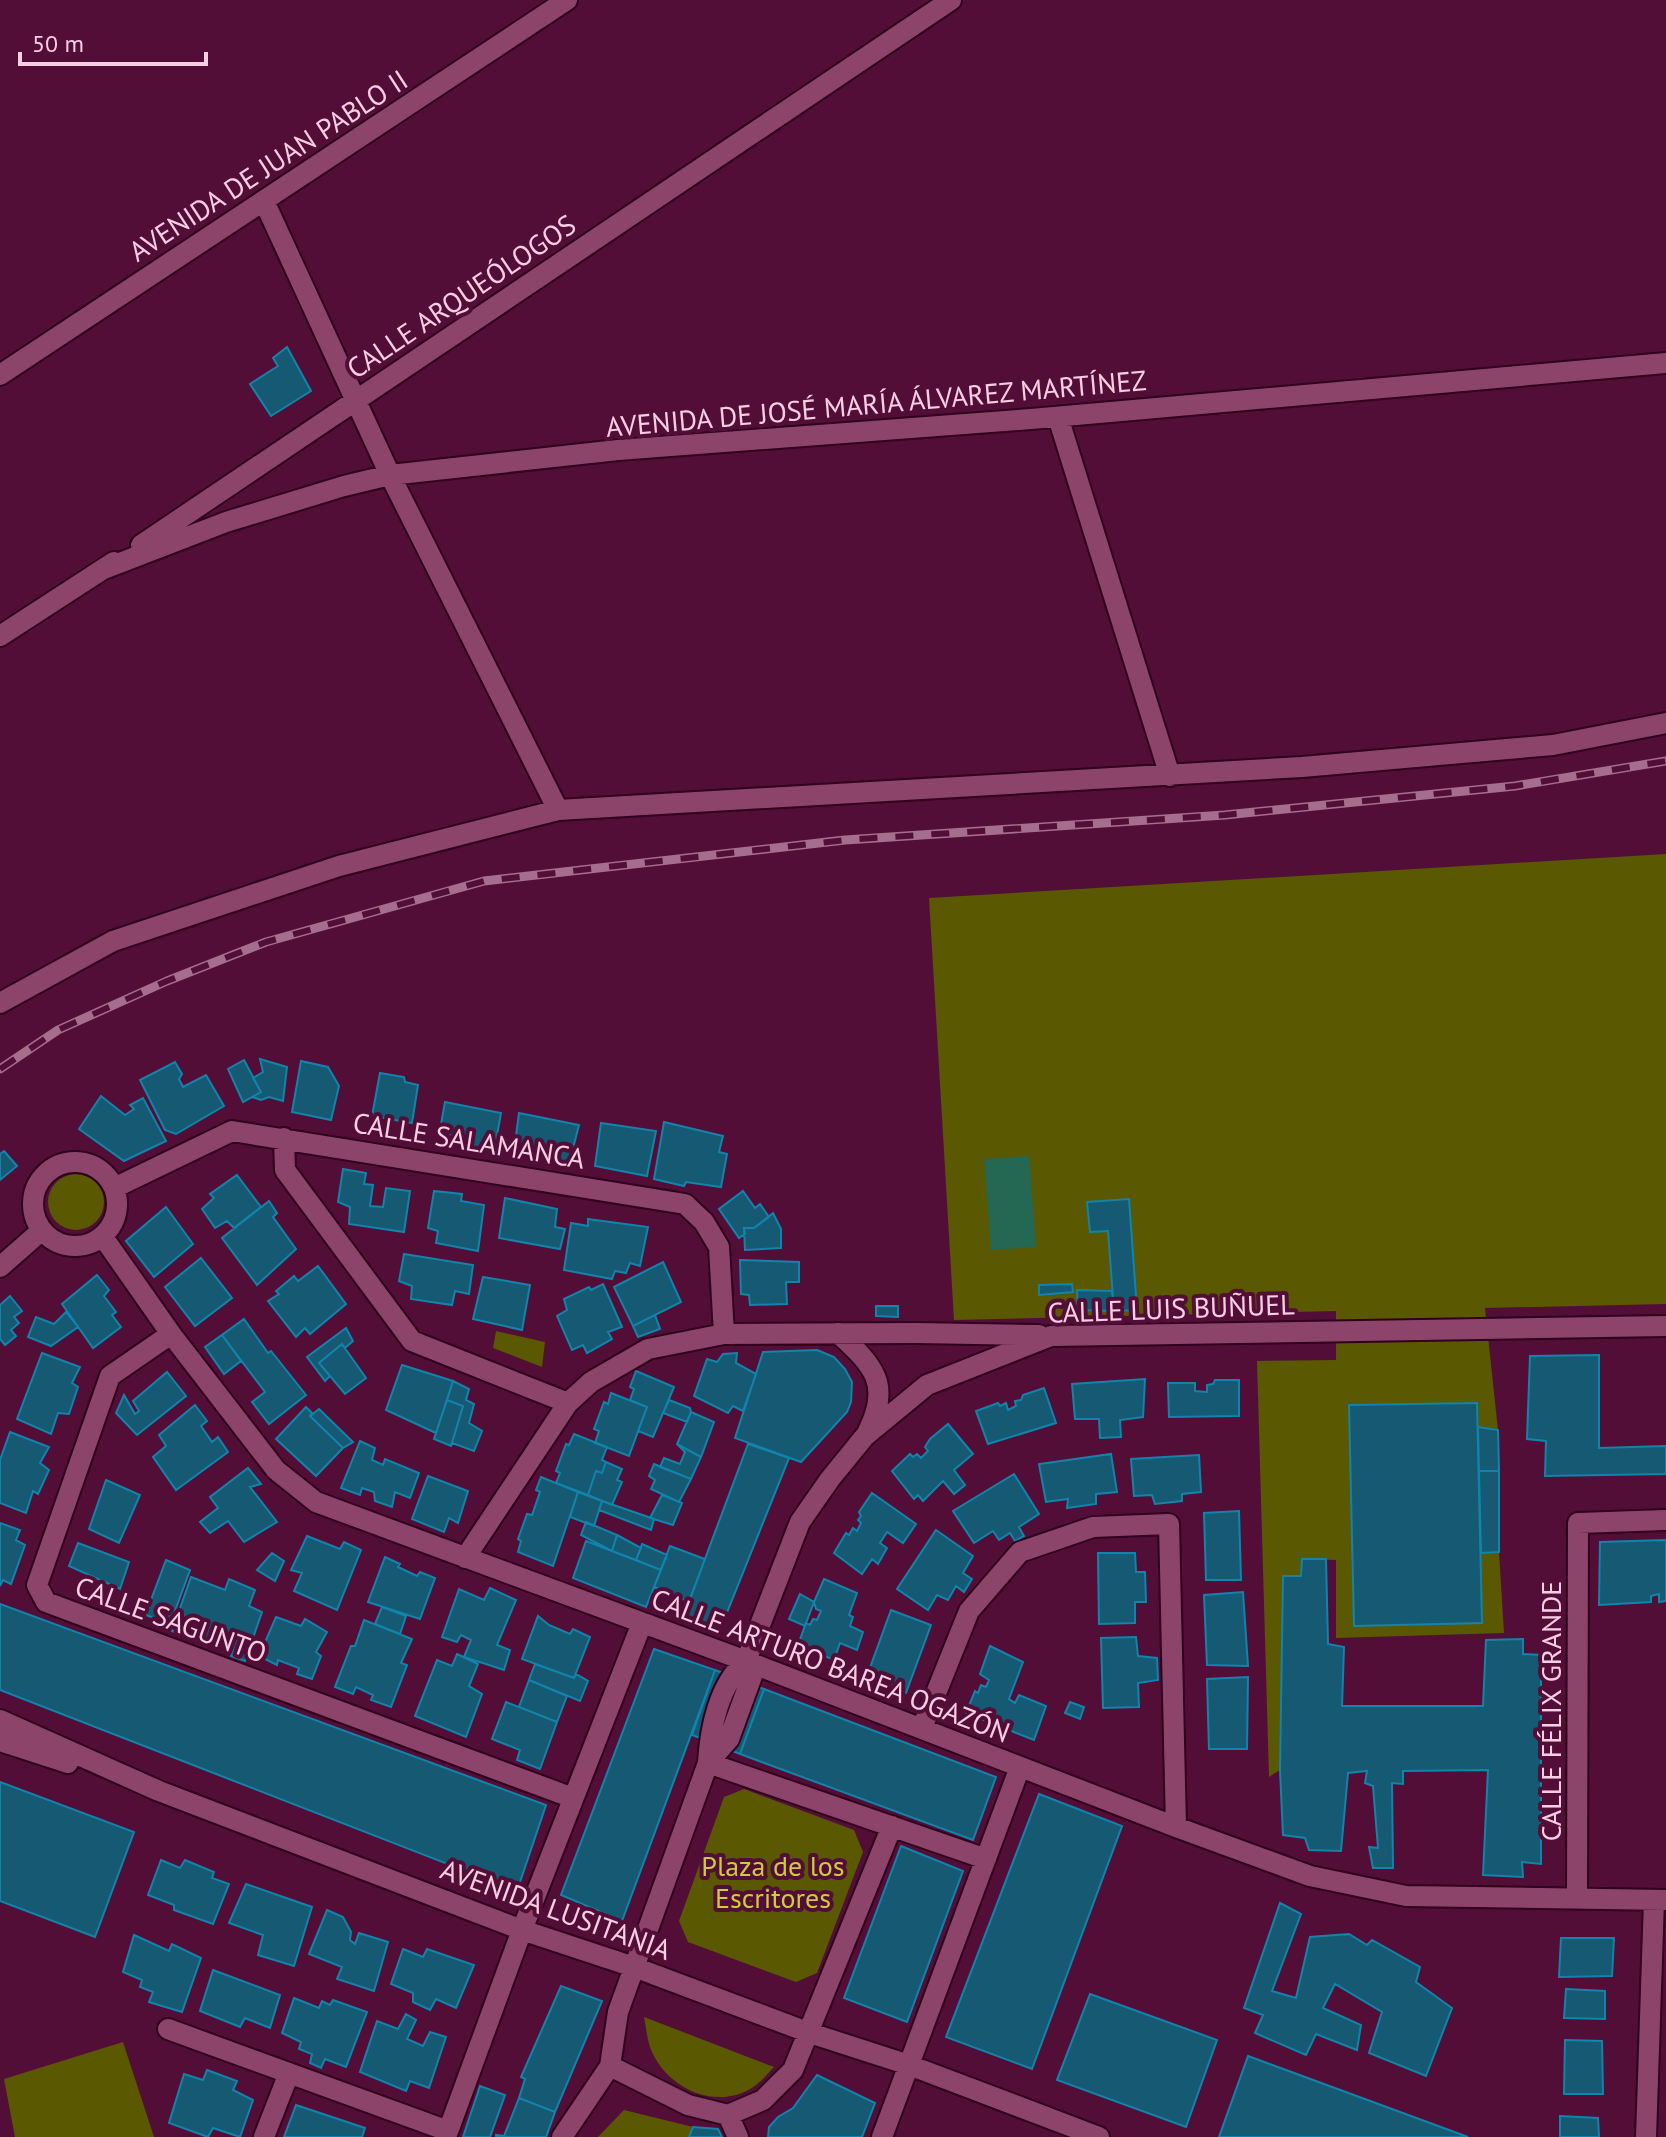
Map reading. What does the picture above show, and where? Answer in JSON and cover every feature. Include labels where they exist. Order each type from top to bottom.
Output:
[{"type":"street","name":"AVENIDA DE JUAN PABLO II","points":[[0,375],[567,0]]},
{"type":"street","name":"CALLE ARQUEÓLOGOS","points":[[0,636],[202,506],[943,3]]},
{"type":"street","points":[[264,201],[390,475],[558,810]]},
{"type":"street","name":"AVENIDA DE JOSÉ MARÍA ÁLVAREZ MARTÍNEZ","points":[[104,569],[226,522],[390,475],[618,450],[1058,417],[1666,363]]},
{"type":"street","points":[[1058,417],[1170,776]]},
{"type":"street","points":[[0,1003],[113,941],[339,866],[558,810],[1302,767],[1553,745],[1666,723]]},
{"type":"street","name":"CALLE SALAMANCA","points":[[114,1188],[232,1131],[685,1204],[704,1222],[719,1247],[724,1334]]},
{"type":"street","points":[[284,1138],[285,1170],[412,1341],[568,1403]]},
{"type":"street","points":[[75,1161],[93,1166],[106,1175],[114,1188],[117,1211],[112,1225],[103,1237],[89,1244],[70,1247],[55,1242],[41,1231],[33,1215],[32,1200],[36,1185],[49,1170],[61,1164],[75,1161]]},
{"type":"street","points":[[0,1267],[41,1231]]},
{"type":"street","name":"CALLE ARTURO BAREA OGAZÓN","points":[[103,1237],[171,1334],[276,1470],[316,1502],[746,1661],[1310,1876],[1406,1896],[1660,1900]]},
{"type":"street","name":"CALLE LUIS BUÑUEL","points":[[746,1661],[800,1522],[865,1436],[927,1385],[1051,1336],[1666,1326]]},
{"type":"street","points":[[838,1333],[868,1360],[878,1387],[878,1411],[865,1436]]},
{"type":"street","name":"CALLE SAGUNTO","points":[[171,1334],[110,1376],[37,1585],[46,1602],[573,1798]]},
{"type":"street","points":[[465,1558],[568,1403],[591,1382],[648,1349],[724,1334],[1051,1336]]},
{"type":"street","name":"CALLE FÉLIX GRANDE","points":[[1577,1899],[1578,1523],[1666,1520]]},
{"type":"street","points":[[922,1728],[969,1611],[1020,1552],[1093,1527],[1169,1524],[1176,1827]]},
{"type":"street","points":[[168,2029],[447,2134],[522,1930],[642,1623]]},
{"type":"street","points":[[579,2137],[610,2066],[618,2012],[708,1763],[729,1739],[752,1676],[746,1661]]},
{"type":"street","name":"AVENIDA LUSITANIA","points":[[0,1720],[182,1800],[522,1930],[909,2065],[1099,2137]]},
{"type":"street","points":[[0,1741],[182,1800]]},
{"type":"street","points":[[708,1763],[986,1859]]},
{"type":"street","points":[[882,2137],[1020,1767]]},
{"type":"street","points":[[610,2066],[688,2105],[728,2115],[763,2100],[793,2070],[892,1826]]},
{"type":"street","points":[[1646,2137],[1660,1900]]},
{"type":"street","points":[[562,2137],[610,2066]]},
{"type":"street","points":[[264,2137],[289,2073]]},
{"type":"street","points":[[728,2115],[738,2137]]},
{"type":"green space","points":[[1666,854],[1666,1304],[1485,1308],[1498,1430],[1499,1552],[1504,1633],[1336,1638],[1336,1560],[1302,1559],[1280,1770],[1269,1777],[1257,1361],[1336,1360],[1336,1311],[954,1320],[929,898]]},
{"type":"green space","points":[[76,1174],[96,1182],[104,1202],[96,1222],[76,1230],[56,1222],[48,1202],[56,1182]]},
{"type":"green space","points":[[496,1331],[545,1342],[542,1367],[493,1348]]},
{"type":"green space","name":"Plaza de los Escritores","points":[[744,1789],[854,1830],[863,1852],[817,1973],[796,1982],[688,1942],[679,1921],[724,1797]]},
{"type":"green space","points":[[644,2017],[774,2067],[759,2083],[741,2093],[726,2097],[695,2092],[680,2085],[657,2062],[649,2044]]},
{"type":"green space","points":[[123,2042],[154,2137],[15,2137],[4,2079]]},
{"type":"green space","points":[[624,2110],[693,2127],[689,2137],[598,2137]]},
{"type":"shaded area","points":[[1029,1156],[1036,1247],[991,1250],[984,1159]]},
{"type":"building","points":[[287,347],[311,391],[271,416],[250,384],[278,366],[273,358]]},
{"type":"building","points":[[260,1059],[287,1067],[283,1101],[252,1097],[261,1092],[253,1078],[263,1072]]},
{"type":"building","points":[[244,1060],[261,1092],[243,1102],[228,1069]]},
{"type":"building","points":[[301,1061],[328,1067],[339,1086],[331,1120],[292,1112]]},
{"type":"building","points":[[175,1062],[182,1074],[179,1079],[183,1087],[206,1075],[224,1106],[176,1134],[165,1130],[140,1080]]},
{"type":"building","points":[[380,1073],[404,1077],[405,1082],[418,1085],[412,1123],[372,1116]]},
{"type":"building","points":[[101,1096],[125,1115],[134,1109],[130,1105],[143,1098],[166,1141],[124,1161],[79,1129]]},
{"type":"building","points":[[445,1102],[501,1113],[494,1152],[438,1141]]},
{"type":"building","points":[[519,1113],[579,1125],[569,1164],[514,1151]]},
{"type":"building","points":[[664,1122],[723,1136],[719,1152],[727,1154],[721,1187],[686,1182],[684,1186],[654,1179]]},
{"type":"building","points":[[601,1123],[656,1131],[647,1176],[595,1166]]},
{"type":"building","points":[[4,1151],[17,1166],[0,1180],[0,1154]]},
{"type":"building","points":[[343,1169],[366,1173],[364,1184],[373,1185],[370,1206],[383,1207],[386,1188],[410,1191],[404,1232],[349,1224],[350,1207],[338,1202]]},
{"type":"building","points":[[237,1175],[261,1207],[234,1228],[227,1221],[215,1228],[202,1209],[214,1198],[210,1194]]},
{"type":"building","points":[[434,1191],[462,1194],[461,1201],[484,1205],[478,1251],[436,1243],[438,1231],[428,1228]]},
{"type":"building","points":[[743,1191],[755,1208],[760,1204],[769,1217],[754,1228],[744,1228],[745,1234],[739,1238],[719,1209]]},
{"type":"building","points":[[505,1198],[557,1209],[555,1227],[565,1229],[560,1249],[499,1238]]},
{"type":"building","points":[[1129,1199],[1137,1310],[1114,1311],[1108,1231],[1090,1232],[1087,1202]]},
{"type":"building","points":[[269,1201],[277,1213],[273,1217],[296,1249],[257,1285],[222,1238]]},
{"type":"building","points":[[166,1207],[193,1244],[154,1277],[126,1241]]},
{"type":"building","points":[[773,1213],[781,1229],[781,1248],[745,1250],[744,1228],[754,1228]]},
{"type":"building","points":[[588,1219],[648,1227],[640,1266],[630,1263],[626,1273],[615,1271],[612,1279],[564,1270],[571,1223],[588,1226]]},
{"type":"building","points":[[404,1254],[473,1265],[469,1294],[455,1291],[452,1305],[411,1299],[412,1286],[399,1281]]},
{"type":"building","points":[[201,1258],[232,1298],[195,1326],[165,1287]]},
{"type":"building","points":[[740,1260],[799,1262],[799,1282],[786,1282],[787,1304],[750,1305],[749,1295],[741,1294]]},
{"type":"building","points":[[663,1262],[681,1302],[633,1326],[614,1287]]},
{"type":"building","points":[[318,1266],[346,1304],[310,1334],[305,1328],[296,1337],[268,1301],[279,1294],[276,1291],[294,1276],[298,1281]]},
{"type":"building","points":[[97,1275],[109,1290],[104,1296],[116,1312],[112,1315],[121,1327],[93,1348],[62,1304]]},
{"type":"building","points":[[483,1277],[530,1285],[522,1330],[473,1319]]},
{"type":"building","points":[[603,1284],[622,1327],[608,1332],[612,1339],[587,1353],[583,1345],[572,1350],[557,1316],[567,1310],[564,1299]]},
{"type":"building","points":[[1072,1284],[1073,1292],[1039,1295],[1039,1285]]},
{"type":"building","points":[[1077,1290],[1112,1291],[1114,1311],[1078,1310]]},
{"type":"building","points":[[10,1296],[22,1311],[14,1317],[19,1323],[11,1330],[16,1336],[5,1345],[0,1339],[0,1305]]},
{"type":"building","points":[[876,1306],[898,1306],[898,1317],[876,1316]]},
{"type":"building","points":[[66,1312],[78,1327],[51,1346],[28,1337],[36,1317],[54,1324]]},
{"type":"building","points":[[655,1315],[660,1329],[638,1337],[633,1326]]},
{"type":"building","points":[[244,1319],[268,1353],[271,1351],[306,1395],[269,1424],[252,1402],[265,1392],[222,1335]]},
{"type":"building","points":[[346,1328],[353,1341],[345,1348],[342,1344],[319,1363],[330,1376],[325,1381],[307,1357]]},
{"type":"building","points":[[222,1335],[241,1361],[224,1374],[205,1347]]},
{"type":"building","points":[[342,1344],[366,1378],[345,1394],[319,1363]]},
{"type":"building","points":[[817,1350],[834,1357],[845,1369],[852,1382],[851,1402],[847,1412],[801,1462],[735,1438],[763,1352]]},
{"type":"building","points":[[42,1353],[80,1367],[72,1383],[78,1387],[69,1414],[58,1413],[51,1434],[17,1419]]},
{"type":"building","points":[[737,1353],[736,1363],[756,1374],[743,1411],[733,1406],[728,1413],[694,1396],[707,1359],[717,1362],[723,1354]]},
{"type":"building","points":[[1599,1355],[1599,1448],[1666,1446],[1666,1474],[1545,1476],[1546,1441],[1527,1439],[1530,1356]]},
{"type":"building","points":[[402,1365],[453,1381],[436,1433],[386,1410]]},
{"type":"building","points":[[636,1371],[674,1387],[653,1437],[638,1431],[647,1407],[630,1400],[634,1389],[630,1387]]},
{"type":"building","points":[[167,1372],[186,1396],[137,1435],[116,1413],[124,1395],[135,1414],[139,1411],[133,1401]]},
{"type":"building","points":[[1145,1379],[1143,1417],[1120,1420],[1121,1437],[1100,1438],[1099,1419],[1075,1419],[1072,1384]]},
{"type":"building","points":[[1215,1380],[1239,1380],[1239,1416],[1169,1417],[1168,1383],[1195,1383],[1195,1391],[1207,1392],[1207,1385]]},
{"type":"building","points":[[453,1381],[469,1389],[466,1400],[474,1404],[469,1423],[482,1431],[474,1451],[452,1443],[463,1406],[447,1400]]},
{"type":"building","points":[[1044,1388],[1056,1423],[988,1444],[976,1411],[998,1403],[1000,1406],[1006,1403],[1008,1410],[1016,1406],[1015,1401],[1021,1400],[1023,1395]]},
{"type":"building","points":[[611,1393],[647,1407],[629,1456],[595,1443],[599,1431],[594,1429],[604,1402],[608,1404]]},
{"type":"building","points":[[447,1400],[463,1406],[451,1446],[434,1439]]},
{"type":"building","points":[[669,1400],[690,1408],[687,1422],[663,1413]]},
{"type":"building","points":[[1477,1403],[1482,1623],[1354,1626],[1349,1405]]},
{"type":"building","points":[[195,1405],[207,1421],[201,1426],[212,1442],[218,1437],[228,1452],[176,1490],[153,1457],[166,1446],[159,1435]]},
{"type":"building","points":[[306,1407],[312,1413],[310,1416],[343,1448],[316,1476],[276,1439]]},
{"type":"building","points":[[319,1409],[353,1442],[343,1448],[310,1416]]},
{"type":"building","points":[[691,1412],[714,1422],[701,1457],[677,1444]]},
{"type":"building","points":[[948,1424],[973,1454],[954,1470],[965,1485],[954,1494],[943,1481],[923,1501],[918,1495],[914,1499],[892,1471],[910,1454],[921,1458],[928,1451],[925,1447],[930,1439]]},
{"type":"building","points":[[1478,1427],[1498,1430],[1499,1471],[1479,1471]]},
{"type":"building","points":[[10,1432],[49,1447],[40,1463],[49,1470],[38,1494],[33,1491],[26,1513],[0,1503],[0,1460]]},
{"type":"building","points":[[574,1434],[607,1447],[602,1460],[606,1462],[602,1473],[596,1471],[588,1495],[556,1483],[560,1473],[556,1471],[566,1444],[569,1445]]},
{"type":"building","points":[[360,1441],[375,1448],[372,1460],[383,1465],[385,1459],[419,1473],[410,1498],[395,1492],[392,1507],[375,1501],[374,1492],[362,1488],[360,1495],[341,1488]]},
{"type":"building","points":[[677,1444],[701,1457],[691,1479],[660,1467],[664,1458],[680,1464],[685,1452]]},
{"type":"building","points":[[748,1444],[789,1458],[720,1630],[684,1615]]},
{"type":"building","points":[[1111,1454],[1117,1492],[1096,1494],[1096,1504],[1067,1508],[1068,1499],[1046,1502],[1039,1464]]},
{"type":"building","points":[[1199,1455],[1201,1492],[1182,1494],[1182,1501],[1155,1504],[1152,1495],[1134,1496],[1131,1459]]},
{"type":"building","points":[[606,1462],[622,1469],[617,1480],[622,1482],[612,1505],[588,1495],[596,1471],[602,1473]]},
{"type":"building","points":[[654,1464],[691,1479],[679,1502],[651,1489],[655,1480],[649,1476]]},
{"type":"building","points":[[248,1468],[261,1484],[250,1487],[277,1522],[244,1542],[228,1521],[210,1533],[200,1522],[218,1508],[210,1497]]},
{"type":"building","points":[[1479,1471],[1499,1471],[1499,1552],[1481,1553]]},
{"type":"building","points":[[1014,1474],[1039,1514],[1019,1527],[1024,1536],[1015,1541],[1010,1533],[999,1540],[993,1531],[974,1543],[953,1511]]},
{"type":"building","points":[[428,1476],[468,1491],[458,1523],[449,1518],[444,1532],[412,1519]]},
{"type":"building","points":[[541,1477],[578,1492],[553,1566],[518,1552],[521,1541],[518,1539],[527,1514],[532,1515],[540,1492],[536,1490]]},
{"type":"building","points":[[106,1480],[140,1495],[119,1543],[89,1529]]},
{"type":"building","points":[[578,1492],[602,1501],[594,1526],[570,1517]]},
{"type":"building","points":[[872,1493],[916,1524],[903,1543],[887,1532],[880,1543],[887,1548],[878,1564],[872,1559],[862,1574],[834,1553],[846,1533],[849,1535],[853,1528],[857,1531],[861,1523],[858,1520],[861,1516],[859,1512]]},
{"type":"building","points":[[662,1495],[682,1503],[673,1525],[650,1518]]},
{"type":"building","points":[[602,1501],[654,1519],[651,1530],[599,1510]]},
{"type":"building","points":[[1239,1511],[1241,1580],[1206,1580],[1204,1513]]},
{"type":"building","points":[[586,1522],[617,1535],[612,1551],[581,1535]]},
{"type":"building","points":[[0,1523],[20,1530],[16,1540],[25,1545],[11,1584],[3,1580],[0,1586]]},
{"type":"building","points":[[936,1530],[973,1556],[963,1573],[972,1579],[964,1592],[956,1586],[948,1600],[937,1595],[928,1610],[897,1589]]},
{"type":"building","points":[[617,1535],[641,1548],[636,1560],[612,1551]]},
{"type":"building","points":[[307,1536],[340,1549],[344,1542],[361,1550],[337,1610],[294,1591],[302,1573],[291,1570]]},
{"type":"building","points":[[1666,1540],[1666,1601],[1659,1602],[1659,1594],[1651,1596],[1651,1602],[1599,1605],[1600,1542]]},
{"type":"building","points":[[586,1541],[661,1570],[646,1607],[573,1578]]},
{"type":"building","points":[[78,1543],[129,1562],[120,1589],[69,1566]]},
{"type":"building","points":[[642,1544],[667,1555],[661,1570],[636,1560]]},
{"type":"building","points":[[670,1546],[705,1559],[689,1602],[654,1587]]},
{"type":"building","points":[[272,1553],[284,1561],[275,1581],[257,1570]]},
{"type":"building","points":[[1098,1553],[1135,1553],[1136,1572],[1145,1572],[1146,1602],[1135,1602],[1135,1623],[1099,1624]]},
{"type":"building","points":[[385,1557],[417,1576],[420,1572],[435,1578],[420,1619],[368,1602]]},
{"type":"building","points":[[1302,1559],[1326,1559],[1328,1644],[1344,1647],[1342,1706],[1483,1706],[1486,1640],[1523,1639],[1523,1654],[1541,1655],[1541,1864],[1522,1862],[1523,1877],[1483,1875],[1488,1770],[1403,1771],[1403,1784],[1392,1783],[1393,1868],[1373,1868],[1369,1847],[1378,1848],[1373,1786],[1365,1783],[1367,1771],[1348,1773],[1341,1851],[1309,1850],[1305,1838],[1283,1835],[1280,1770],[1283,1576],[1301,1576]]},
{"type":"building","points":[[166,1560],[190,1570],[172,1619],[161,1613],[159,1620],[146,1615],[143,1621]]},
{"type":"building","points":[[191,1577],[225,1590],[229,1579],[255,1590],[249,1606],[262,1612],[245,1661],[231,1656],[234,1650],[212,1636],[209,1645],[172,1631]]},
{"type":"building","points":[[824,1579],[857,1593],[849,1615],[853,1617],[850,1626],[863,1632],[857,1650],[840,1643],[834,1660],[798,1645],[806,1623],[810,1625],[813,1619],[817,1620],[821,1611],[816,1609],[814,1602]]},
{"type":"building","points":[[490,1588],[516,1600],[497,1645],[510,1650],[504,1670],[464,1657],[471,1640],[461,1635],[457,1642],[442,1637],[459,1589],[484,1600]]},
{"type":"building","points":[[1243,1592],[1248,1666],[1207,1665],[1204,1595]]},
{"type":"building","points":[[800,1594],[814,1602],[805,1626],[789,1619]]},
{"type":"building","points":[[0,1604],[546,1805],[517,1891],[0,1690]]},
{"type":"building","points":[[382,1607],[406,1616],[400,1634],[375,1624]]},
{"type":"building","points":[[891,1610],[931,1625],[906,1693],[867,1676]]},
{"type":"building","points":[[538,1616],[549,1625],[570,1634],[573,1629],[590,1637],[574,1678],[522,1659]]},
{"type":"building","points":[[276,1617],[301,1626],[305,1619],[327,1632],[316,1652],[321,1656],[312,1679],[297,1674],[299,1668],[278,1660],[277,1665],[259,1656]]},
{"type":"building","points":[[364,1620],[412,1639],[401,1663],[407,1665],[391,1707],[371,1700],[373,1695],[356,1687],[353,1694],[335,1687]]},
{"type":"building","points":[[1136,1637],[1138,1656],[1157,1658],[1158,1680],[1138,1683],[1139,1707],[1103,1708],[1101,1638]]},
{"type":"building","points":[[990,1646],[1023,1662],[1009,1699],[1015,1703],[1019,1695],[1046,1706],[1034,1740],[966,1713],[975,1691],[978,1693],[981,1685],[986,1687],[989,1680],[980,1674]]},
{"type":"building","points":[[654,1649],[715,1670],[622,1921],[561,1895]]},
{"type":"building","points":[[457,1654],[478,1664],[469,1686],[482,1694],[466,1737],[415,1716],[437,1660],[452,1666]]},
{"type":"building","points":[[535,1664],[574,1678],[576,1674],[588,1681],[580,1701],[529,1680]]},
{"type":"building","points":[[715,1670],[764,1689],[740,1754],[692,1735]]},
{"type":"building","points":[[1248,1677],[1247,1749],[1209,1749],[1207,1679]]},
{"type":"building","points":[[529,1680],[567,1696],[557,1722],[519,1707]]},
{"type":"building","points":[[764,1689],[996,1777],[973,1840],[740,1754]]},
{"type":"building","points":[[506,1702],[557,1722],[540,1769],[517,1760],[520,1750],[492,1739]]},
{"type":"building","points":[[1070,1702],[1084,1707],[1080,1719],[1065,1713]]},
{"type":"building","points":[[0,1782],[134,1832],[95,1937],[0,1901]]},
{"type":"building","points":[[1039,1794],[1122,1826],[1032,2069],[946,2037]]},
{"type":"building","points":[[901,1846],[963,1871],[907,2022],[844,1998]]},
{"type":"building","points":[[161,1860],[180,1868],[185,1860],[214,1872],[212,1878],[229,1884],[213,1924],[174,1910],[174,1905],[148,1895]]},
{"type":"building","points":[[246,1884],[312,1907],[294,1966],[258,1955],[263,1935],[229,1923]]},
{"type":"building","points":[[1280,1903],[1301,1914],[1272,1991],[1296,1998],[1310,1937],[1349,1934],[1367,1945],[1372,1940],[1420,1967],[1416,1982],[1452,2008],[1426,2076],[1369,2053],[1382,2012],[1335,1984],[1323,2008],[1361,2025],[1357,2050],[1316,2034],[1306,2055],[1255,2033],[1263,2015],[1244,2008]]},
{"type":"building","points":[[327,1910],[343,1917],[351,1932],[350,1940],[355,1944],[359,1933],[388,1942],[374,1991],[337,1979],[342,1967],[309,1954]]},
{"type":"building","points":[[134,1935],[169,1951],[172,1944],[201,1958],[182,2012],[149,2002],[153,1992],[140,1987],[142,1980],[123,1972]]},
{"type":"building","points":[[1561,1938],[1614,1938],[1612,1976],[1559,1977]]},
{"type":"building","points":[[403,1949],[423,1957],[427,1949],[474,1965],[456,2008],[436,1999],[430,2010],[413,2002],[413,1993],[391,1984]]},
{"type":"building","points":[[213,1970],[280,1995],[270,2028],[245,2018],[240,2027],[200,2011]]},
{"type":"building","points":[[561,1986],[602,2001],[555,2112],[519,2098],[525,2079],[521,2077]]},
{"type":"building","points":[[1566,1989],[1605,1991],[1605,2019],[1564,2018]]},
{"type":"building","points":[[1090,1994],[1217,2040],[1186,2127],[1057,2080]]},
{"type":"building","points":[[294,1998],[319,2008],[322,2001],[330,2005],[333,2000],[367,2012],[346,2067],[325,2059],[321,2068],[310,2063],[312,2054],[299,2049],[301,2042],[282,2033]]},
{"type":"building","points":[[406,2014],[416,2020],[407,2039],[423,2046],[430,2032],[446,2037],[429,2088],[410,2081],[406,2091],[360,2072],[377,2021],[398,2029]]},
{"type":"building","points":[[1565,2040],[1602,2041],[1603,2094],[1564,2094]]},
{"type":"building","points":[[1248,2056],[1468,2137],[1219,2137]]},
{"type":"building","points":[[207,2070],[237,2081],[233,2090],[253,2100],[240,2137],[213,2128],[208,2137],[169,2123],[184,2074],[203,2080]]},
{"type":"building","points":[[817,2075],[875,2103],[862,2137],[768,2137],[769,2127],[793,2108]]},
{"type":"building","points":[[480,2086],[505,2095],[490,2137],[463,2137]]},
{"type":"building","points":[[519,2098],[555,2112],[546,2137],[496,2137],[504,2136]]},
{"type":"building","points":[[296,2105],[365,2128],[362,2137],[284,2137]]},
{"type":"building","points":[[1560,2116],[1598,2118],[1599,2137],[1560,2137]]},
{"type":"building","points":[[693,2127],[718,2129],[722,2137],[689,2137]]},
{"type":"railway","points":[[0,1069],[58,1030],[167,981],[266,942],[484,881],[845,840],[1225,815],[1515,786],[1666,761]]}]
